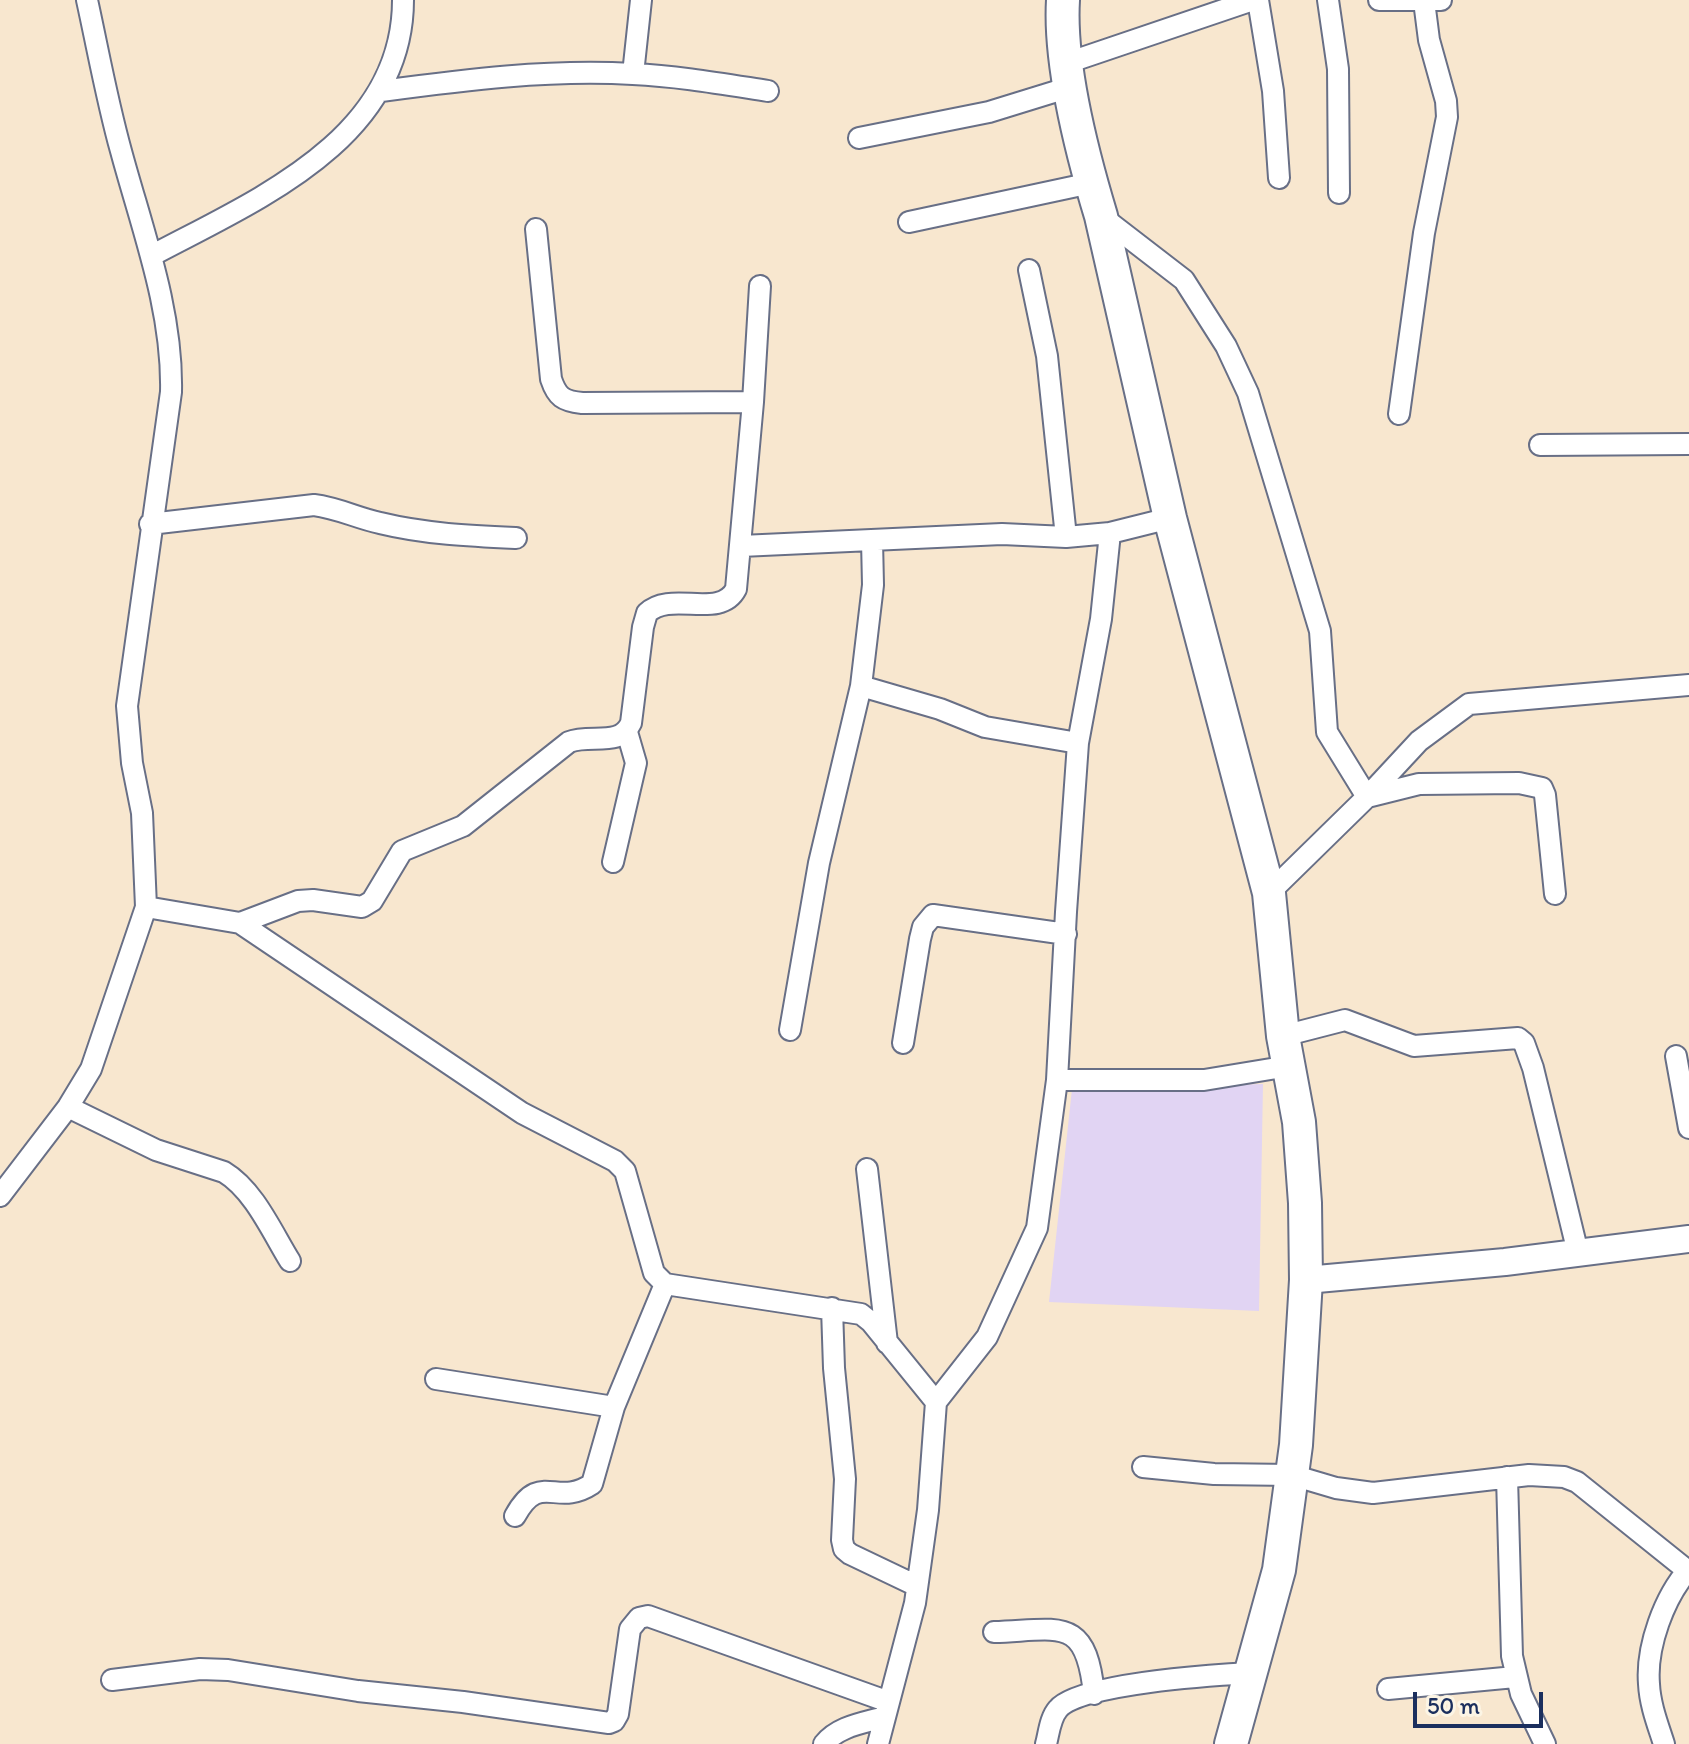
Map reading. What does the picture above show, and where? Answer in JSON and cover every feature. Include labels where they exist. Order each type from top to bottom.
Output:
[{"type":"main road","points":[[1061,5],[1068,75],[1091,183],[1170,518],[1269,893],[1286,1051],[1299,1122],[1305,1203],[1306,1280],[1296,1445],[1279,1570],[1231,1744]]},
{"type":"street","points":[[0,1196],[68,1107],[91,1069],[119,994],[146,907],[142,813],[132,763],[127,706],[150,524],[171,392],[172,357],[151,256],[114,127],[87,0]]},
{"type":"street","points":[[151,256],[252,203],[315,162],[346,135],[381,91],[393,64],[403,0]]},
{"type":"street","points":[[633,74],[641,0]]},
{"type":"street","points":[[859,138],[989,112],[1068,75],[1256,0],[1273,91],[1279,178]]},
{"type":"street","points":[[1328,0],[1338,69],[1339,193]]},
{"type":"street","points":[[1379,0],[1441,0]]},
{"type":"street","points":[[1399,414],[1424,233],[1447,117],[1446,101],[1431,51],[1424,1]]},
{"type":"street","points":[[381,91],[472,79],[590,73],[633,74],[768,91]]},
{"type":"street","points":[[909,222],[1091,183]]},
{"type":"street","points":[[1101,216],[1184,280],[1226,346],[1248,393],[1320,631],[1327,732],[1367,797]]},
{"type":"street","points":[[536,229],[551,379],[556,394],[562,399],[582,403],[753,402]]},
{"type":"street","points":[[1029,270],[1047,356],[1066,537]]},
{"type":"street","points":[[240,923],[298,901],[362,907],[372,901],[402,851],[463,826],[569,742],[577,738],[620,737],[627,732],[631,723],[647,613],[665,603],[716,604],[732,597],[736,589],[760,286]]},
{"type":"street","points":[[1540,445],[1689,444]]},
{"type":"street","points":[[150,524],[314,505],[335,507],[378,523],[406,528],[458,536],[516,538]]},
{"type":"street","points":[[741,546],[1002,534],[1066,537],[1110,533],[1170,518]]},
{"type":"street","points":[[878,1744],[909,1632],[917,1586],[928,1510],[936,1402],[987,1337],[1037,1228],[1057,1080],[1078,743],[1101,619],[1110,533]]},
{"type":"street","points":[[790,1030],[819,863],[861,686],[873,585],[872,540]]},
{"type":"street","points":[[1269,893],[1419,741],[1469,704],[1689,685]]},
{"type":"street","points":[[861,686],[940,709],[985,727],[1078,743]]},
{"type":"street","points":[[613,862],[636,763],[627,732]]},
{"type":"street","points":[[1367,797],[1419,784],[1519,783],[1542,788],[1555,894]]},
{"type":"street","points":[[146,907],[240,923],[522,1113],[615,1161],[625,1171],[654,1273],[665,1284],[861,1314],[936,1402]]},
{"type":"street","points":[[903,1043],[920,939],[923,927],[933,915],[1066,934]]},
{"type":"street","points":[[1057,1080],[1204,1080],[1286,1051],[1345,1020],[1414,1046],[1518,1038],[1524,1043],[1533,1068],[1578,1253]]},
{"type":"street","points":[[1676,1056],[1689,1128]]},
{"type":"street","points":[[68,1107],[156,1150],[233,1177],[290,1261]]},
{"type":"street","points":[[867,1169],[887,1343]]},
{"type":"street","points":[[1306,1280],[1689,1239]]},
{"type":"street","points":[[515,1516],[524,1499],[535,1492],[570,1493],[582,1491],[592,1484],[614,1407],[665,1284]]},
{"type":"street","points":[[832,1308],[834,1368],[844,1453],[844,1549],[917,1586]]},
{"type":"street","points":[[436,1379],[614,1407]]},
{"type":"street","points":[[1143,1467],[1214,1474],[1292,1475],[1336,1488],[1373,1493],[1542,1474],[1577,1482],[1688,1570],[1677,1584],[1662,1618],[1648,1668],[1653,1708],[1664,1744]]},
{"type":"street","points":[[1507,1477],[1512,1656],[1515,1677],[1545,1744]]},
{"type":"street","points":[[112,1680],[200,1669],[228,1670],[358,1691],[609,1723],[618,1714],[630,1629],[639,1618],[648,1616],[886,1710]]},
{"type":"street","points":[[994,1632],[1061,1630],[1072,1633],[1086,1649],[1094,1694]]},
{"type":"street","points":[[1046,1744],[1058,1709],[1072,1699],[1200,1676],[1251,1673]]},
{"type":"street","points":[[1388,1689],[1515,1677]]},
{"type":"street","points":[[824,1744],[847,1727],[886,1710]]},
{"type":"shaded area","points":[[1263,1084],[1259,1311],[1049,1302],[1072,1089]]}]
